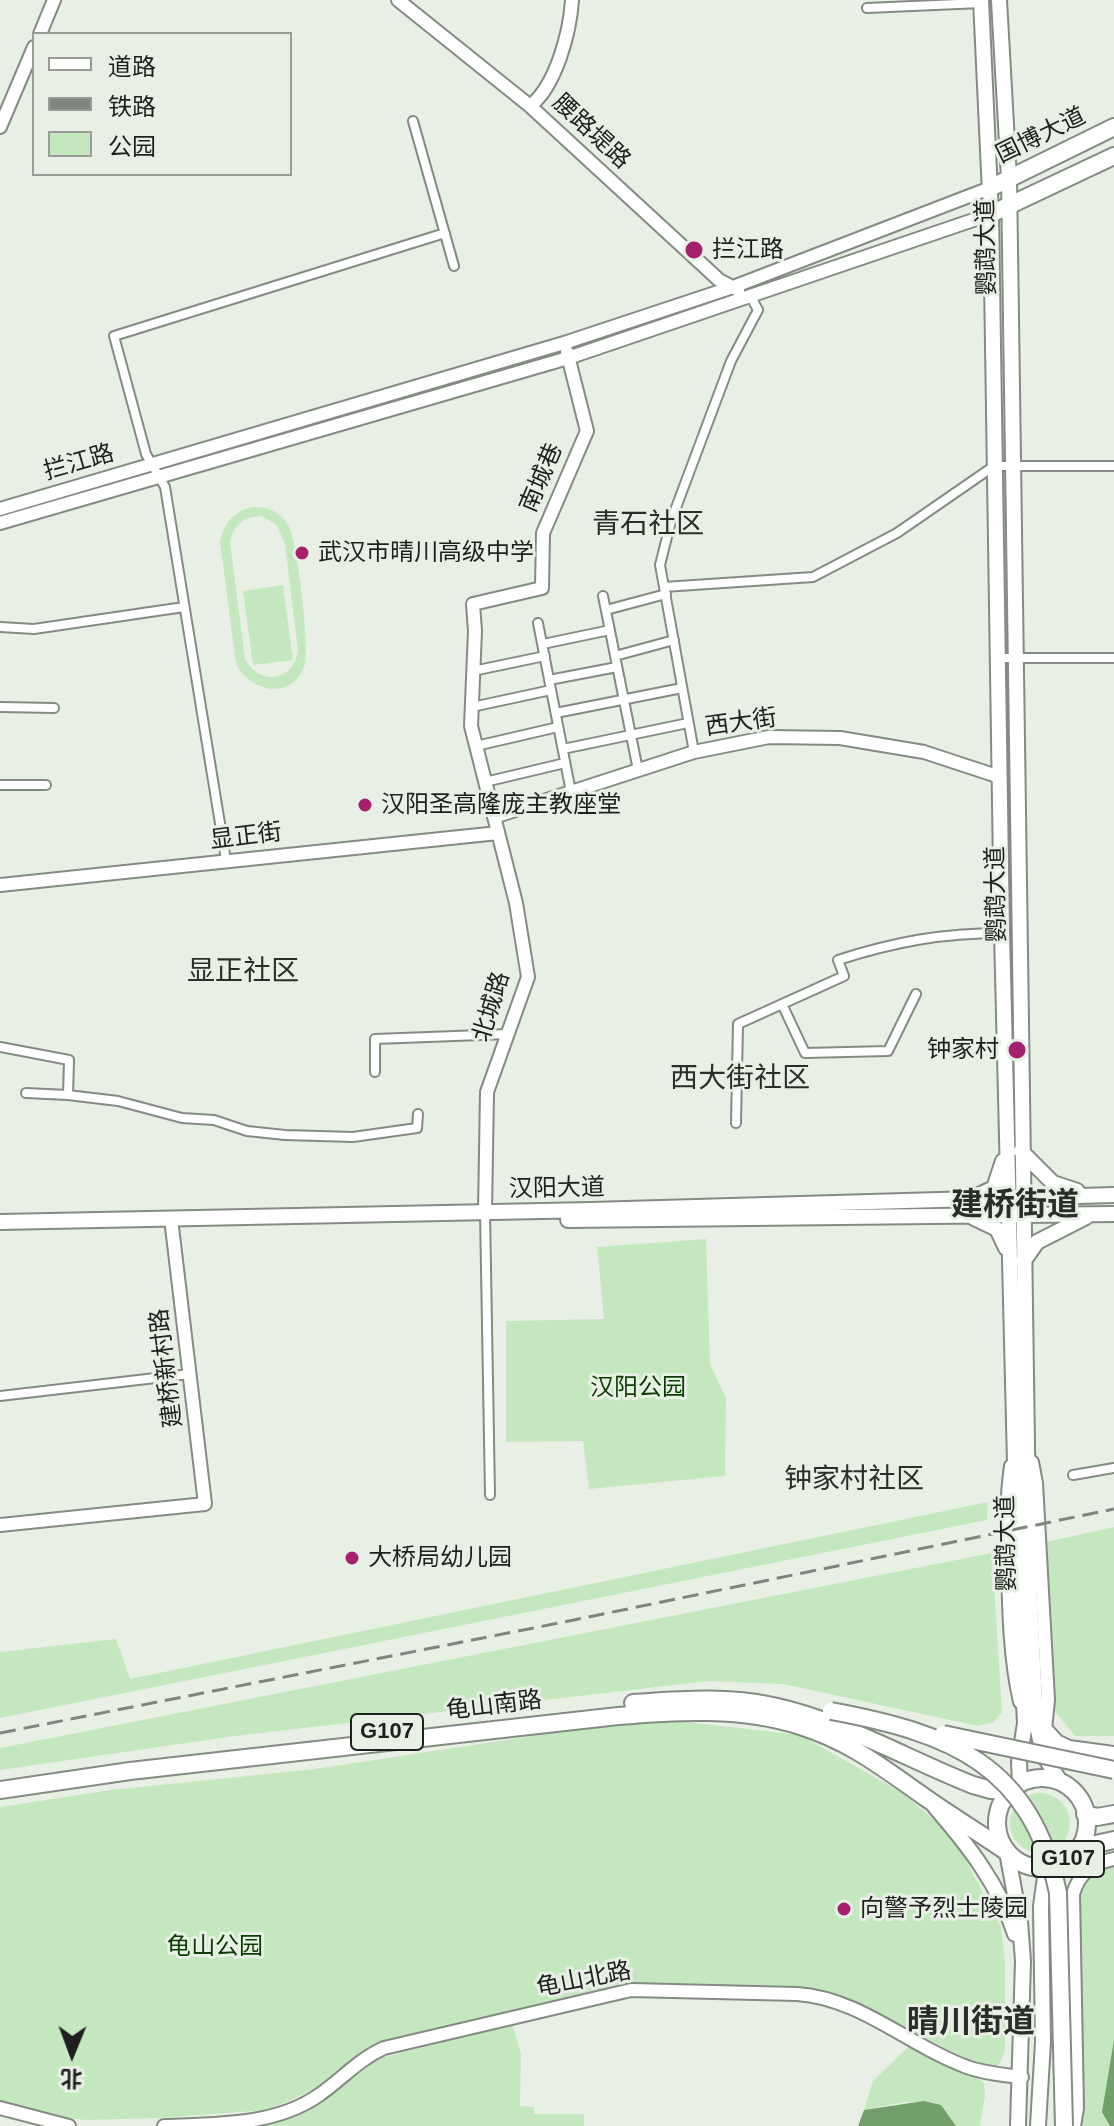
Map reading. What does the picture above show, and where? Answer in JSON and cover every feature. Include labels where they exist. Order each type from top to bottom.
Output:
[{"type":"highway","name":"国博大道","points":[[990,188],[1114,127]]},
{"type":"highway","name":"国博大道","points":[[991,214],[1114,156]]},
{"type":"highway","name":"龟山南路","points":[[0,1780],[123,1762],[623,1704],[696,1699],[775,1706]]},
{"type":"highway","points":[[775,1706],[871,1718],[1114,1770]]},
{"type":"highway","name":"G107","points":[[775,1706],[850,1732],[981,1788],[1015,1787],[1040,1778],[1061,1783],[1077,1795],[1085,1814],[1086,1828],[1074,1854]]},
{"type":"highway","name":"龟山南路","points":[[0,1790],[160,1767],[618,1716],[683,1712],[755,1716],[800,1726],[865,1754],[927,1798]]},
{"type":"highway","points":[[871,1718],[920,1732],[974,1757],[1012,1791],[1038,1830],[1049,1856],[1058,1893],[1064,2126]]},
{"type":"highway","points":[[1035,1724],[1056,1743],[1069,1749],[1114,1755]]},
{"type":"highway","name":"G107","points":[[1007,1852],[1000,1841],[998,1814],[1002,1801],[1015,1787]]},
{"type":"highway","name":"G107","points":[[927,1798],[1029,1866],[1043,1868],[1055,1865],[1086,1846],[1114,1840]]},
{"type":"highway","name":"G107","points":[[1085,1814],[1097,1817],[1114,1814]]},
{"type":"main road","name":"鹦鹉大道","points":[[999,0],[1009,178],[1016,658],[1014,1151],[1021,1435],[1035,1724],[1043,1754],[1061,1783]]},
{"type":"main road","name":"鹦鹉大道","points":[[981,2],[991,214],[1002,933],[1014,1151]]},
{"type":"main road","points":[[961,1199],[974,1198],[994,1188],[1014,1151],[1053,1183],[1093,1195]]},
{"type":"main road","name":"汉阳大道","points":[[0,1231],[1114,1195]]},
{"type":"main road","points":[[962,1216],[988,1223],[997,1229],[1017,1263],[1037,1242],[1093,1214]]},
{"type":"main road","name":"汉阳大道","points":[[0,1222],[1114,1214]]},
{"type":"main road","name":"鹦鹉大道","points":[[1015,1787],[1019,1762],[1035,1724]]},
{"type":"main road","points":[[927,1798],[956,1832],[999,1895],[1023,1961]]},
{"type":"main road","points":[[1007,1852],[1020,1922],[1023,1961],[1022,2077],[1018,2126]]},
{"type":"main road","points":[[1038,2126],[1043,2042],[1042,1898],[1045,1877],[1055,1865]]},
{"type":"street","points":[[41,32],[54,0]]},
{"type":"street","name":"腰路堤路","points":[[398,0],[530,106],[719,280],[751,297]]},
{"type":"street","points":[[530,106],[542,97],[555,70],[571,16],[572,0]]},
{"type":"street","points":[[873,5],[981,2]]},
{"type":"street","points":[[0,127],[32,52]]},
{"type":"street","points":[[413,121],[454,266]]},
{"type":"street","name":"拦江路","points":[[0,509],[564,343],[733,287],[990,188]]},
{"type":"street","name":"拦江路","points":[[0,523],[568,358],[991,214]]},
{"type":"street","points":[[226,860],[165,487],[157,478],[146,454],[114,336],[445,233]]},
{"type":"street","points":[[694,752],[660,565],[671,521],[731,361],[758,310],[751,297]]},
{"type":"street","name":"南城巷","points":[[494,817],[471,726],[475,631],[473,604],[542,588],[543,533],[587,431],[564,343]]},
{"type":"street","points":[[606,610],[665,590],[813,577],[897,533],[994,466],[1114,466]]},
{"type":"street","points":[[603,596],[638,770]]},
{"type":"street","points":[[0,627],[34,629],[184,607]]},
{"type":"street","points":[[538,623],[571,792]]},
{"type":"street","points":[[543,644],[610,630]]},
{"type":"street","points":[[615,656],[674,640]]},
{"type":"street","points":[[473,671],[545,656]]},
{"type":"street","points":[[997,658],[1114,658]]},
{"type":"street","points":[[472,707],[617,667]]},
{"type":"street","points":[[556,713],[682,688]]},
{"type":"street","points":[[0,707],[54,708]]},
{"type":"street","points":[[563,749],[688,723]]},
{"type":"street","points":[[476,746],[558,727]]},
{"type":"street","name":"西大街","points":[[494,817],[694,752],[769,737],[840,738],[924,752],[1000,777]]},
{"type":"street","points":[[485,782],[565,763]]},
{"type":"street","points":[[0,785],[46,785]]},
{"type":"street","name":"北城路","points":[[486,1217],[487,1092],[528,977],[516,903],[494,817]]},
{"type":"street","name":"显正街","points":[[0,885],[180,867],[373,840],[498,833]]},
{"type":"street","points":[[736,1123],[738,1024],[844,976],[838,960],[891,943],[956,933],[1002,933]]},
{"type":"street","points":[[782,1004],[805,1053],[888,1051],[916,994]]},
{"type":"street","points":[[375,1072],[375,1039],[508,1034]]},
{"type":"street","points":[[0,1047],[69,1060],[68,1095]]},
{"type":"street","points":[[26,1093],[118,1101],[182,1118],[214,1120],[247,1131],[285,1135],[376,1135],[417,1128],[418,1114]]},
{"type":"street","points":[[486,1217],[490,1495]]},
{"type":"street","name":"建桥新村路","points":[[0,1525],[205,1504],[172,1227]]},
{"type":"street","points":[[0,1396],[190,1374]]},
{"type":"street","points":[[1021,1435],[1006,1496],[1008,1594],[1014,1679],[1035,1724]]},
{"type":"street","points":[[1073,1475],[1114,1468]]},
{"type":"street","points":[[1074,2126],[1077,2108],[1073,1894],[1078,1880],[1089,1869],[1114,1859]]},
{"type":"street","name":"龟山北路","points":[[164,2126],[257,2123],[309,2101],[361,2060],[384,2048],[631,1990],[822,1997],[874,2019],[969,2068],[1022,2077]]},
{"type":"street","points":[[0,2108],[69,2126]]},
{"type":"green space","points":[[252,507],[273,511],[281,516],[292,534],[299,571],[306,654],[299,676],[292,684],[282,688],[272,689],[252,681],[236,664],[220,541],[231,519]],"holes":[[[261,516],[276,524],[285,544],[298,651],[290,669],[275,677],[267,677],[258,674],[245,659],[230,542],[237,527],[249,518]]]},
{"type":"green space","points":[[283,585],[293,660],[253,665],[243,591]]},
{"type":"green space","name":"汉阳公园","points":[[706,1239],[710,1364],[726,1398],[725,1476],[589,1489],[583,1441],[506,1442],[506,1321],[604,1319],[597,1247]]},
{"type":"green space","points":[[988,1502],[987,1520],[0,1718],[0,1652],[116,1639],[130,1679]]},
{"type":"green space","points":[[1114,1527],[1114,1736],[1075,1736],[1052,1708],[1046,1542]]},
{"type":"green space","points":[[992,1553],[1002,1712],[994,1722],[978,1726],[783,1684],[708,1681],[235,1736],[0,1770],[0,1748]]},
{"type":"green space","name":"龟山公园","points":[[651,1718],[800,1735],[903,1793],[940,1825],[962,1853],[1001,1927],[1005,1961],[1005,2052],[998,2066],[983,2069],[965,2063],[832,1995],[799,1987],[619,1984],[390,2040],[361,2052],[318,2087],[272,2108],[159,2118],[85,2120],[49,2115],[0,2101],[0,1807],[111,1790],[315,1769]]},
{"type":"green space","points":[[1040,1793],[1061,1802],[1070,1823],[1061,1844],[1040,1853],[1019,1844],[1010,1823],[1019,1802]]},
{"type":"green space","points":[[1114,1867],[1114,2126],[1078,2126],[1078,1898],[1091,1877]]},
{"type":"green space","points":[[512,2024],[521,2053],[520,2106],[534,2107],[534,2114],[584,2114],[584,2126],[238,2126],[290,2117],[312,2106],[381,2058]]},
{"type":"green space","points":[[909,2046],[984,2083],[980,2126],[956,2126],[947,2114],[927,2103],[903,2103],[864,2110],[873,2081]]},
{"type":"shaded area","points":[[1114,2040],[1114,2126],[1110,2126],[1102,2112]]},
{"type":"shaded area","points":[[924,2101],[941,2105],[956,2126],[858,2126],[864,2110]]},
{"type":"railway","points":[[0,1733],[1114,1509]]},
{"type":"place","name":"拦江路","points":[[694,250]]},
{"type":"place","name":"武汉市晴川高级中学","points":[[302,553]]},
{"type":"place","name":"汉阳圣高隆庞主教座堂","points":[[365,805]]},
{"type":"place","name":"钟家村","points":[[1017,1050]]},
{"type":"place","name":"大桥局幼儿园","points":[[352,1558]]},
{"type":"place","name":"向警予烈士陵园","points":[[844,1909]]},
{"type":"district","name":"青石社区","points":[[648,525]]},
{"type":"district","name":"显正社区","points":[[243,972]]},
{"type":"district","name":"西大街社区","points":[[740,1079]]},
{"type":"district","name":"建桥街道","points":[[1015,1206]]},
{"type":"district","name":"钟家村社区","points":[[854,1480]]},
{"type":"district","name":"晴川街道","points":[[971,2023]]}]
